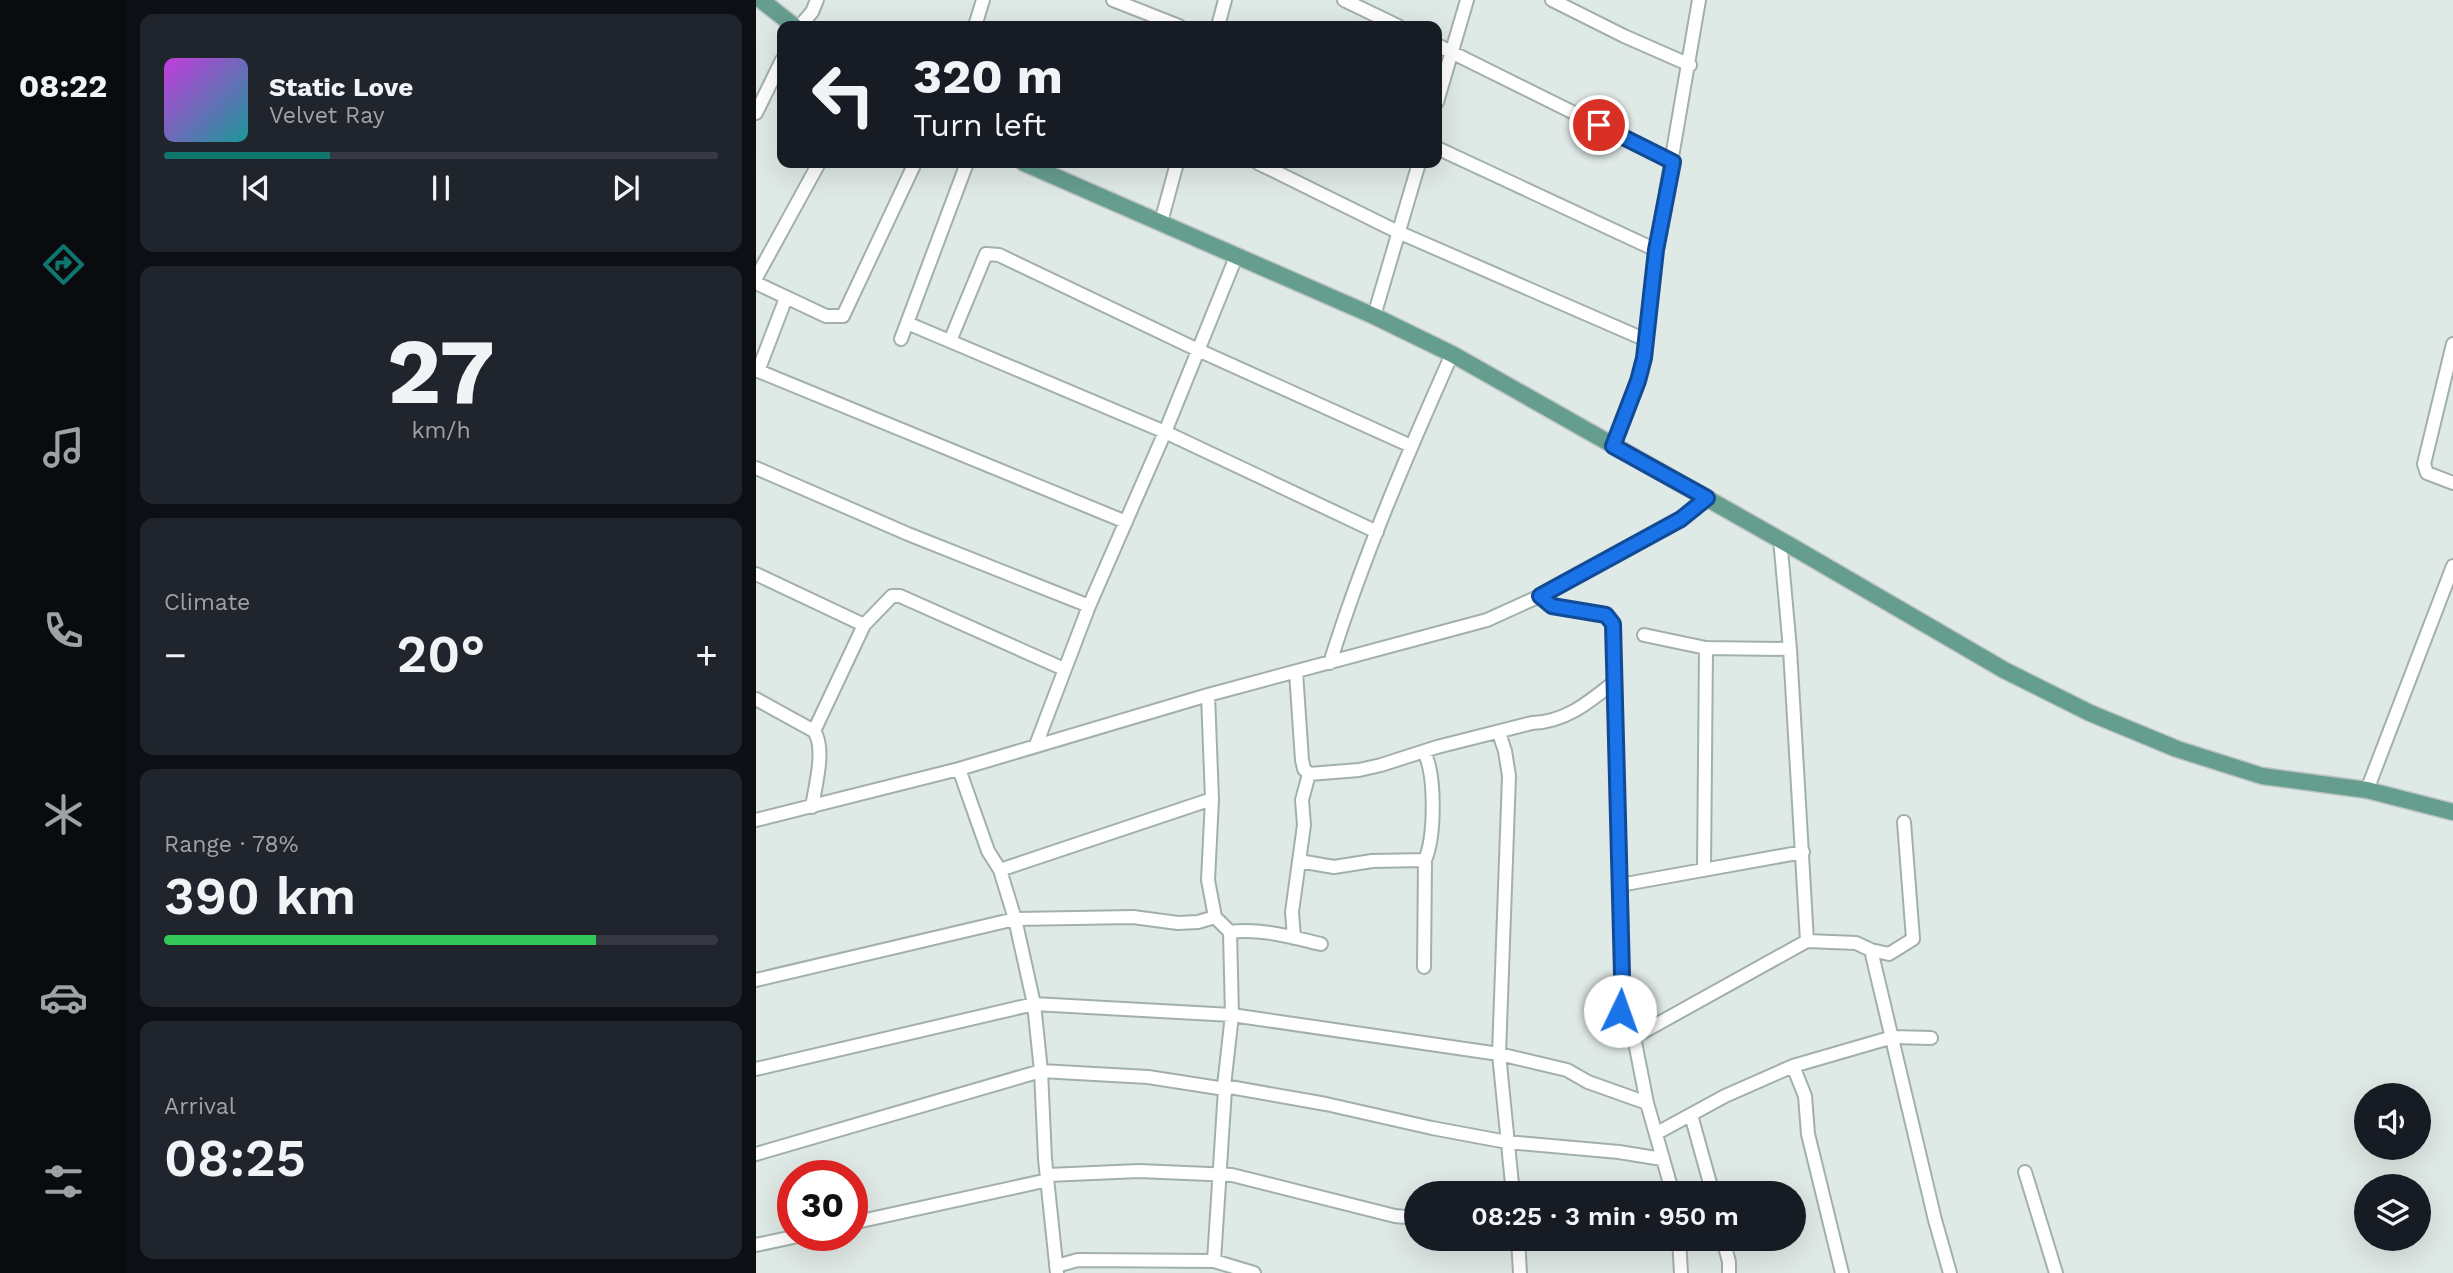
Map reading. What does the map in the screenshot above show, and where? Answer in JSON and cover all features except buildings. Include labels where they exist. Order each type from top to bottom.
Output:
[{"type":"main road","points":[[763,1],[788,21]]},
{"type":"main road","points":[[1036,168],[1374,316],[1452,354],[2004,670],[2090,713],[2177,749],[2262,776],[2367,790],[2453,812]]},
{"type":"street","points":[[804,21],[817,0]]},
{"type":"street","points":[[977,21],[983,0]]},
{"type":"street","points":[[1113,0],[1166,21]]},
{"type":"street","points":[[1219,21],[1225,0]]},
{"type":"street","points":[[1344,0],[1388,21]]},
{"type":"street","points":[[1442,85],[1467,0]]},
{"type":"street","points":[[1552,0],[1690,65]]},
{"type":"street","points":[[1613,446],[1638,381],[1646,340],[1656,250],[1690,65],[1699,0]]},
{"type":"street","points":[[1442,47],[1673,162]]},
{"type":"street","points":[[756,113],[777,70]]},
{"type":"street","points":[[1442,150],[1656,250]]},
{"type":"street","points":[[816,168],[756,281],[826,316],[843,316],[913,168]]},
{"type":"street","points":[[901,339],[965,168]]},
{"type":"street","points":[[1161,222],[1176,168]]},
{"type":"street","points":[[1268,168],[1398,232],[1646,340]]},
{"type":"street","points":[[1374,316],[1417,168]]},
{"type":"street","points":[[950,341],[986,254],[999,255],[1198,350],[1411,446]]},
{"type":"street","points":[[1036,745],[1089,606],[1165,432],[1236,257]]},
{"type":"street","points":[[786,298],[757,371],[1126,522]]},
{"type":"street","points":[[907,323],[1165,432],[1377,532]]},
{"type":"street","points":[[2453,344],[2424,464],[2427,473],[2453,483]]},
{"type":"street","points":[[1330,663],[1377,532],[1452,354]]},
{"type":"street","points":[[2440,393],[2453,397]]},
{"type":"street","points":[[756,468],[908,534],[1089,606]]},
{"type":"street","points":[[756,820],[959,769],[1209,695],[1486,620],[1540,596],[1681,519],[1707,498]]},
{"type":"street","points":[[1780,540],[1790,649],[1807,941]]},
{"type":"street","points":[[2367,790],[2453,566]]},
{"type":"street","points":[[756,574],[864,625]]},
{"type":"street","points":[[814,731],[864,625],[892,596],[900,596],[1064,669]]},
{"type":"street","points":[[1540,596],[1552,606],[1606,615],[1613,624],[1622,994],[1617,1033],[1634,1037],[1807,941],[1856,943],[1889,954],[1913,939],[1905,822]]},
{"type":"street","points":[[1644,635],[1706,648],[1790,649]]},
{"type":"street","points":[[1704,870],[1706,648]]},
{"type":"street","points":[[1296,672],[1302,760],[1304,769],[1309,774],[1359,770],[1532,723],[1548,722],[1579,710],[1613,683]]},
{"type":"street","points":[[1209,695],[1212,799],[1208,880],[1215,917],[1230,932],[1232,1015],[1214,1261]]},
{"type":"street","points":[[756,699],[814,731],[819,738],[820,750],[812,807]]},
{"type":"street","points":[[1499,733],[1506,751],[1508,776],[1499,1054],[1512,1181]]},
{"type":"street","points":[[1424,752],[1429,762],[1431,800],[1430,848],[1425,860],[1424,967]]},
{"type":"street","points":[[959,769],[988,851],[1000,870],[1015,919],[1034,1004],[1056,1270],[1078,1261],[1214,1261],[1254,1273]]},
{"type":"street","points":[[1294,938],[1292,912],[1304,825],[1302,800],[1309,774]]},
{"type":"street","points":[[1000,870],[1212,799]]},
{"type":"street","points":[[1620,885],[1803,852]]},
{"type":"street","points":[[1299,861],[1334,867],[1372,861],[1425,860]]},
{"type":"street","points":[[756,980],[1015,919],[1133,917],[1178,923],[1198,922],[1215,917]]},
{"type":"street","points":[[1230,932],[1244,930],[1279,934],[1321,944]]},
{"type":"street","points":[[1871,950],[1950,1273]]},
{"type":"street","points":[[756,1069],[1034,1004],[1232,1015],[1499,1054],[1567,1070],[1588,1082],[1647,1103]]},
{"type":"street","points":[[1634,1037],[1647,1103],[1669,1181]]},
{"type":"street","points":[[1657,1133],[1726,1096],[1793,1066],[1893,1037],[1931,1038]]},
{"type":"street","points":[[1793,1066],[1805,1096],[1808,1134],[1842,1273]]},
{"type":"street","points":[[756,1154],[1041,1071],[1148,1077],[1326,1104],[1507,1142],[1619,1152],[1662,1159]]},
{"type":"street","points":[[1691,1115],[1709,1181]]},
{"type":"street","points":[[868,1219],[1048,1177],[1139,1171],[1232,1175],[1404,1217]]},
{"type":"street","points":[[2025,1172],[2056,1273]]},
{"type":"street","points":[[756,1245],[777,1240]]},
{"type":"street","points":[[1519,1251],[1520,1273]]},
{"type":"street","points":[[1680,1251],[1681,1273]]},
{"type":"street","points":[[1726,1251],[1729,1273]]},
{"type":"route","points":[[1599,125],[1673,162],[1656,250],[1644,358],[1613,446],[1707,498],[1681,519],[1540,596],[1552,606],[1606,615],[1613,624],[1622,974],[1620,1011]]}]
